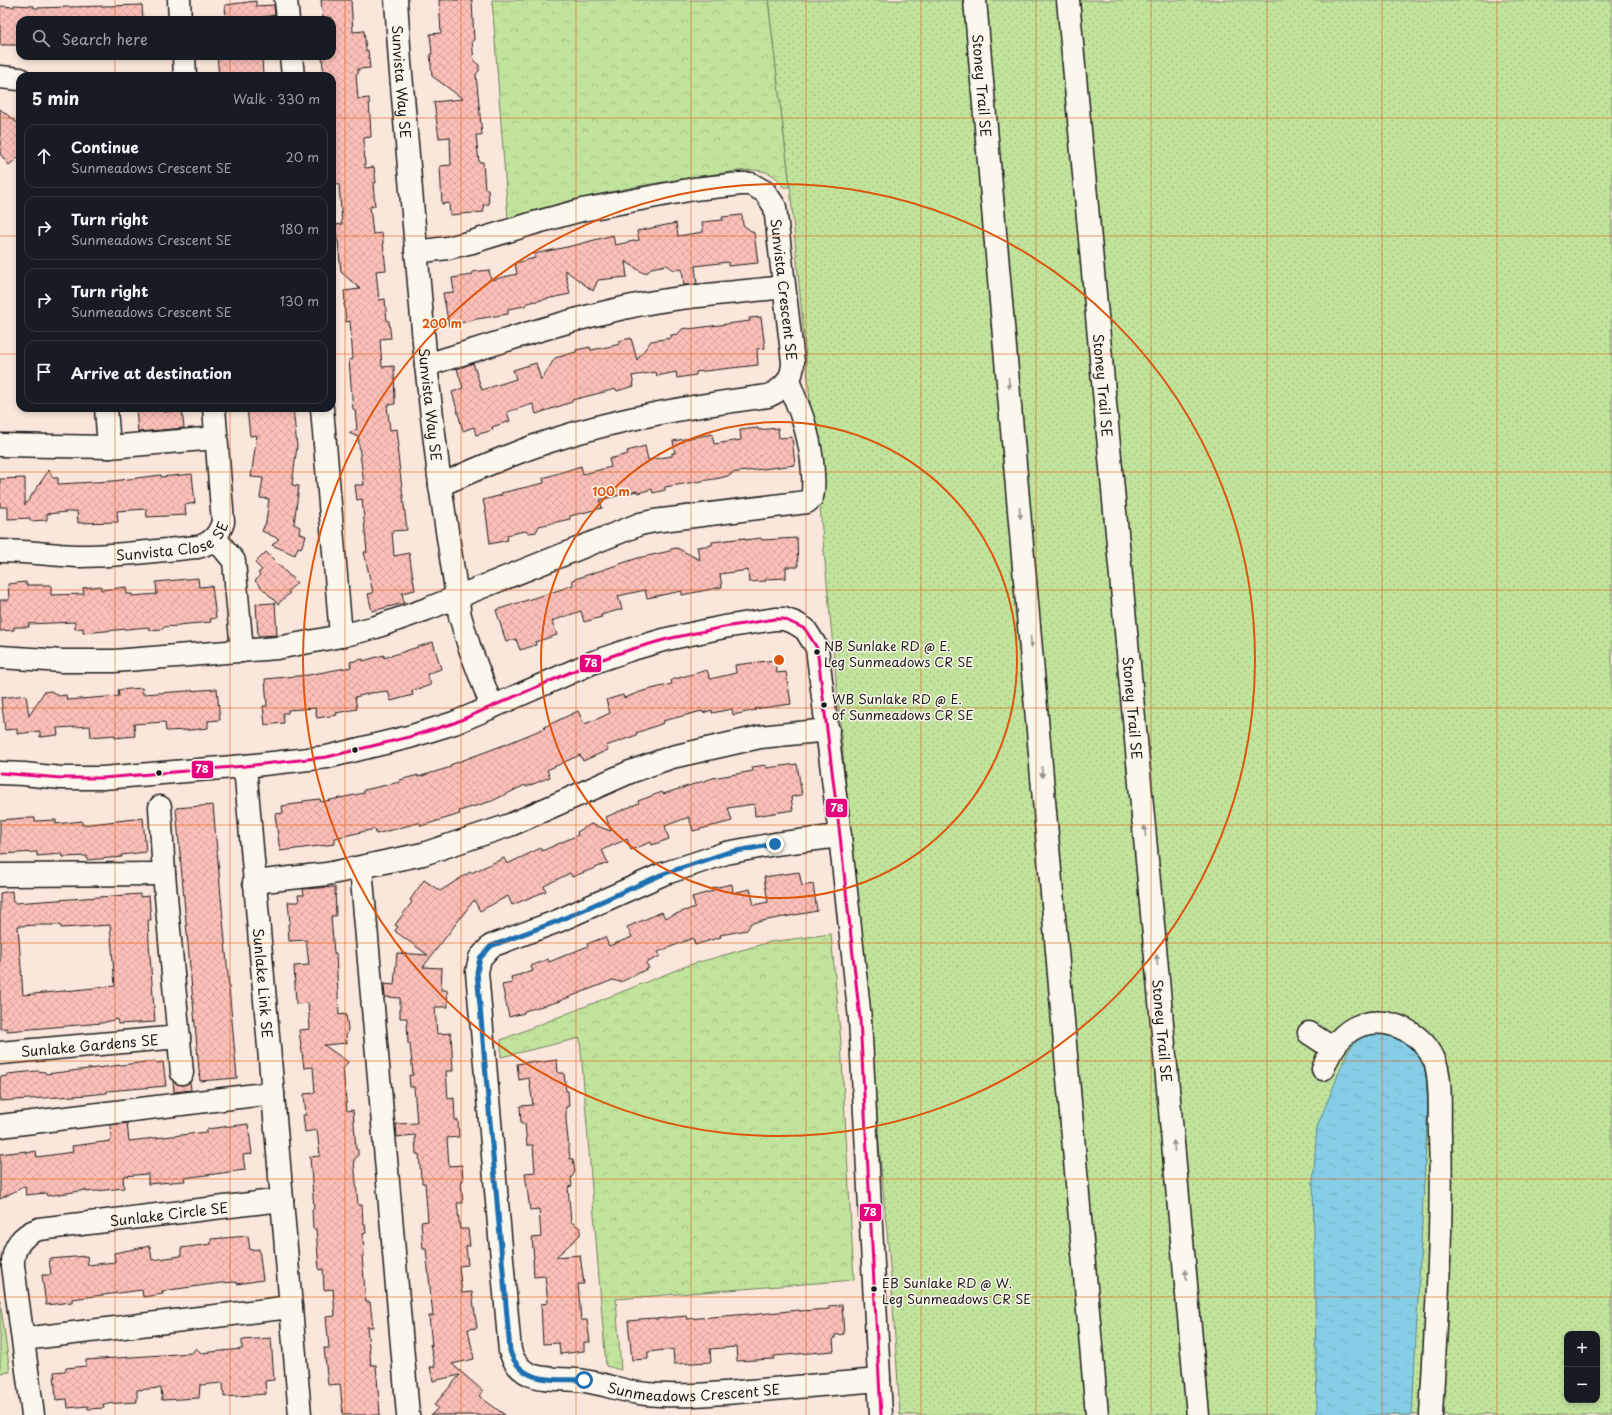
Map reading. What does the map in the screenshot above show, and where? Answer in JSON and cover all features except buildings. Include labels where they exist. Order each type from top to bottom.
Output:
[{"type":"main road","points":[[179,0],[180,16]]},
{"type":"main road","points":[[286,0],[288,16]]},
{"type":"main road","name":"Sunvista Way SE","points":[[396,0],[426,365],[440,485],[456,597],[469,646],[492,707]]},
{"type":"main road","points":[[964,0],[1006,344]]},
{"type":"main road","name":"Stoney Trail SE","points":[[975,0],[1006,344],[1097,1415]]},
{"type":"main road","name":"Stoney Trail SE","points":[[1068,0],[1190,1314],[1198,1415]]},
{"type":"main road","points":[[1084,0],[1087,217]]},
{"type":"main road","points":[[184,60],[185,72]]},
{"type":"main road","points":[[291,60],[293,72]]},
{"type":"main road","points":[[0,77],[16,78]]},
{"type":"main road","name":"Sunvista Crescent SE","points":[[416,252],[460,245],[534,223],[618,202],[694,189],[751,184],[765,192],[775,207],[793,362],[791,376],[788,381],[778,392],[768,396],[697,405],[633,418],[554,440],[497,460],[440,485]]},
{"type":"main road","points":[[426,365],[559,325],[627,307],[678,299],[784,287]]},
{"type":"main road","points":[[0,657],[63,661],[114,661],[277,648],[341,636],[376,627],[427,609],[640,524],[807,502],[812,497],[815,485],[810,446],[805,424],[788,381]]},
{"type":"main road","points":[[106,412],[110,447]]},
{"type":"main road","name":"Sunvista Close SE","points":[[0,551],[21,551],[76,556],[104,555],[198,547],[216,538],[221,530],[223,522],[214,412]]},
{"type":"main road","points":[[322,412],[341,636]]},
{"type":"main road","points":[[0,445],[110,447],[216,438]]},
{"type":"main road","points":[[216,538],[234,562],[242,651]]},
{"type":"main road","points":[[0,773],[61,778],[102,778],[244,766],[327,757],[416,735],[454,722],[594,662],[667,639],[724,627],[775,619],[784,619],[805,629],[817,648],[828,730],[860,1019],[881,1415]]},
{"type":"main road","points":[[254,882],[326,874],[423,854],[510,825],[630,772],[672,757],[760,737],[828,730]]},
{"type":"main road","name":"Sunlake Link SE","points":[[244,766],[282,1200]]},
{"type":"main road","points":[[160,807],[164,874],[182,1073]]},
{"type":"main road","name":"Sunmeadows Crescent SE","points":[[840,836],[775,844],[726,853],[663,874],[558,921],[491,946],[480,958],[477,972],[510,1351],[518,1368],[528,1375],[538,1377],[584,1380],[638,1393],[672,1395],[712,1394],[879,1380]]},
{"type":"main road","points":[[361,868],[408,1415]]},
{"type":"main road","points":[[0,875],[164,874]]},
{"type":"main road","points":[[1323,1069],[1332,1048],[1343,1036],[1352,1029],[1372,1023],[1383,1023],[1402,1028],[1412,1033],[1427,1047],[1435,1064],[1439,1110],[1440,1214],[1431,1415]]},
{"type":"main road","points":[[1308,1033],[1332,1048]]},
{"type":"main road","name":"Sunlake Gardens SE","points":[[0,1053],[179,1036]]},
{"type":"main road","points":[[0,1126],[273,1093]]},
{"type":"main road","points":[[282,1200],[300,1415]]},
{"type":"main road","name":"Sunlake Circle SE","points":[[33,1415],[12,1259],[19,1242],[23,1237],[30,1232],[39,1229],[282,1200]]},
{"type":"main road","points":[[23,1339],[291,1307]]},
{"type":"main road","points":[[1190,1314],[1210,1415]]},
{"type":"green space","points":[[492,0],[768,0],[790,187],[783,187],[775,177],[769,173],[749,170],[628,188],[508,218]]},
{"type":"green space","points":[[768,0],[1612,0],[1612,1415],[900,1415],[891,1276],[790,187]]},
{"type":"green space","points":[[831,934],[841,1043],[854,1280],[616,1299],[621,1370],[606,1366],[580,1038],[501,1057],[501,1040],[689,965],[770,942]]},
{"type":"green space","points":[[0,1300],[10,1372],[0,1373]]},
{"type":"water","points":[[1378,1029],[1405,1035],[1421,1051],[1426,1076],[1428,1105],[1412,1415],[1317,1415],[1313,1182],[1317,1127],[1347,1053],[1361,1035]]},
{"type":"transit line","name":"78","points":[[0,773],[61,778],[103,778],[245,766],[327,757],[409,737],[454,723],[594,662],[667,639],[724,627],[775,619],[784,619],[805,629],[817,648],[840,836],[860,1019],[881,1415]]},
{"type":"place","name":"NB Sunlake RD @ E. Leg Sunmeadows CR SE","points":[[817,652]]},
{"type":"place","name":"WB Sunlake RD @ E. of Sunmeadows CR SE","points":[[824,705]]},
{"type":"place","name":"EB Sunlake RD @ W. Leg Sunmeadows CR SE","points":[[874,1289]]},
{"type":"route","points":[[584,1380],[528,1375],[518,1368],[510,1351],[477,972],[480,958],[491,946],[558,921],[663,874],[726,853],[775,844]]}]
